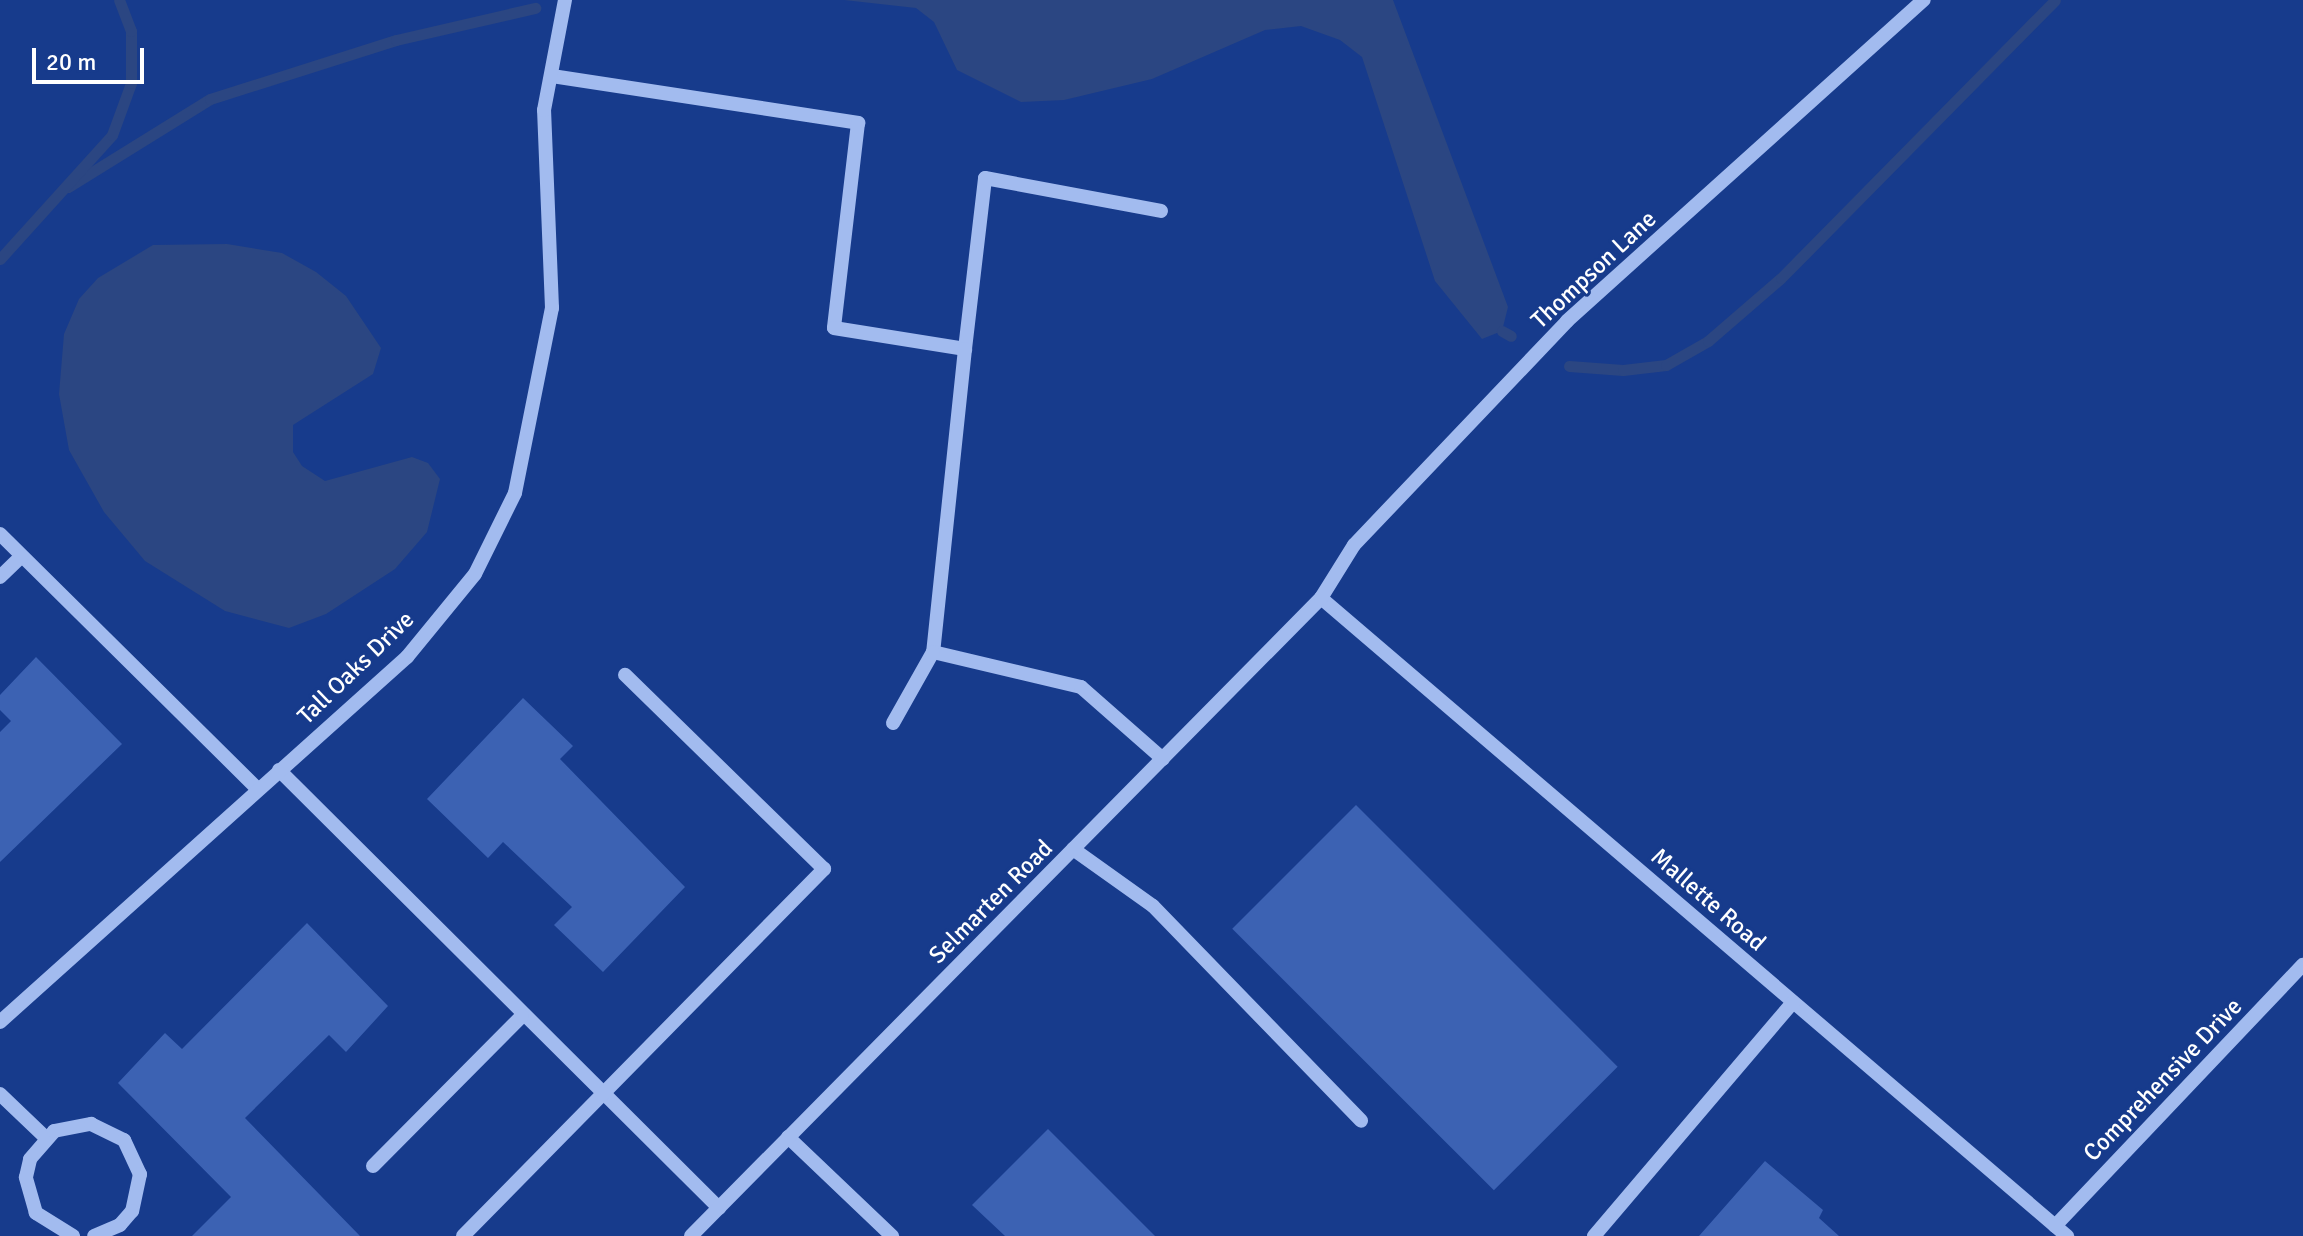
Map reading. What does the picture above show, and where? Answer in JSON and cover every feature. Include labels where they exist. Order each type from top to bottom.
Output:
[{"type":"street","name":"Tall Oaks Drive","points":[[0,1022],[257,788],[407,657],[475,574],[515,493],[552,308],[544,110],[565,0]]},
{"type":"street","name":"Thompson Lane","points":[[1321,598],[1354,545],[1567,321],[1924,0]]},
{"type":"street","points":[[552,76],[858,123],[834,328],[965,349]]},
{"type":"street","points":[[893,723],[933,652],[985,178],[1161,211]]},
{"type":"street","points":[[0,534],[257,788]]},
{"type":"street","points":[[0,577],[22,556]]},
{"type":"street","name":"Selmarten Road","points":[[691,1236],[1321,598]]},
{"type":"street","name":"Mallette Road","points":[[1321,598],[2061,1231]]},
{"type":"street","points":[[933,652],[1081,687],[1163,759]]},
{"type":"street","points":[[463,1236],[824,869],[625,675]]},
{"type":"street","points":[[279,770],[522,1016],[719,1208]]},
{"type":"street","points":[[1073,849],[1153,906],[1361,1121]]},
{"type":"street","name":"Comprehensive Drive","points":[[2061,1231],[2303,965]]},
{"type":"street","points":[[1594,1236],[1793,1002]]},
{"type":"street","points":[[373,1166],[522,1016]]},
{"type":"street","points":[[0,1094],[46,1138]]},
{"type":"street","points":[[73,1236],[49,1226],[28,1196],[30,1159],[46,1138],[72,1124],[91,1124],[124,1140],[135,1156],[139,1193],[132,1211],[120,1225],[94,1236]]},
{"type":"street","points":[[788,1137],[892,1236]]},
{"type":"water","points":[[844,0],[1393,0],[1508,307],[1502,331],[1482,339],[1435,281],[1362,57],[1340,40],[1301,26],[1265,30],[1152,79],[1064,100],[1021,102],[957,70],[934,22],[916,8]]},
{"type":"water","points":[[227,244],[282,253],[316,272],[346,296],[381,348],[373,374],[293,425],[293,452],[302,466],[325,481],[412,457],[428,463],[440,479],[427,532],[395,569],[326,614],[289,628],[225,611],[145,561],[104,512],[69,450],[59,394],[64,334],[79,299],[98,278],[153,245]]},
{"type":"building","points":[[36,657],[122,744],[0,862],[0,732],[11,721],[0,710],[0,695]]},
{"type":"building","points":[[523,698],[573,746],[560,759],[685,887],[603,972],[554,925],[572,907],[503,842],[488,858],[427,799]]},
{"type":"building","points":[[1356,805],[1618,1067],[1494,1190],[1232,929]]},
{"type":"building","points":[[307,923],[388,1006],[346,1052],[329,1035],[245,1118],[360,1236],[192,1236],[231,1197],[118,1083],[165,1033],[182,1049]]},
{"type":"building","points":[[1048,1129],[1155,1236],[1005,1236],[972,1205]]},
{"type":"building","points":[[1765,1161],[1823,1210],[1819,1218],[1839,1236],[1699,1236]]},
{"type":"waterway","points":[[0,259],[112,135],[131,83],[131,31],[119,0]]},
{"type":"waterway","points":[[1569,366],[1623,370],[1666,365],[1708,341],[1781,278],[2055,0]]},
{"type":"waterway","points":[[68,187],[210,99],[396,40],[535,8]]},
{"type":"waterway","points":[[1502,331],[1511,336]]}]
